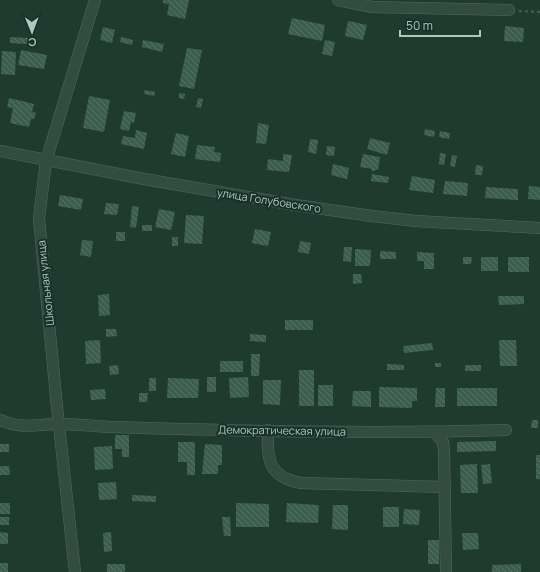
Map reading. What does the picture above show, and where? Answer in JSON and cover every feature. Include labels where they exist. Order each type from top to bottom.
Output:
[{"type":"street","name":"Школьная улица","points":[[75,572],[39,218],[46,161],[95,0]]},
{"type":"street","points":[[338,0],[372,7],[510,10]]},
{"type":"street","name":"улица Голубовского","points":[[0,151],[144,179],[288,204],[372,216],[416,221],[540,228]]},
{"type":"street","name":"Демократическая улица","points":[[0,420],[9,424],[24,426],[59,424],[268,430],[434,432],[506,430]]},
{"type":"street","points":[[268,430],[267,443],[271,466],[288,481],[300,484],[445,487]]},
{"type":"street","points":[[434,432],[443,442],[444,451],[446,572]]},
{"type":"path","points":[[510,10],[540,12]]},
{"type":"building","points":[[163,0],[189,0],[185,19],[167,15],[169,4],[163,3]]},
{"type":"building","points":[[292,18],[325,25],[322,41],[288,34]]},
{"type":"building","points":[[348,21],[367,25],[363,40],[345,36]]},
{"type":"building","points":[[505,26],[524,28],[523,42],[504,41]]},
{"type":"building","points":[[103,27],[115,30],[112,43],[100,40]]},
{"type":"building","points":[[10,37],[28,38],[28,44],[10,43]]},
{"type":"building","points":[[121,37],[133,40],[132,45],[120,42]]},
{"type":"building","points":[[143,40],[164,44],[162,52],[142,47]]},
{"type":"building","points":[[325,40],[335,42],[332,56],[322,54]]},
{"type":"building","points":[[187,48],[202,50],[194,89],[179,86]]},
{"type":"building","points":[[21,50],[47,55],[44,69],[18,65]]},
{"type":"building","points":[[2,51],[16,52],[15,75],[1,74]]},
{"type":"building","points":[[145,90],[155,92],[154,96],[144,94]]},
{"type":"building","points":[[179,93],[185,94],[184,99],[179,98]]},
{"type":"building","points":[[89,96],[110,100],[104,132],[83,128]]},
{"type":"building","points":[[9,98],[34,104],[32,112],[36,113],[34,119],[31,119],[29,127],[10,123],[13,108],[7,107]]},
{"type":"building","points":[[198,98],[203,99],[201,108],[196,107]]},
{"type":"building","points":[[124,111],[136,113],[134,123],[131,122],[129,131],[120,129]]},
{"type":"building","points":[[258,123],[269,125],[266,144],[256,143]]},
{"type":"building","points":[[425,129],[435,131],[434,137],[424,135]]},
{"type":"building","points":[[136,130],[147,133],[144,149],[121,144],[123,136],[135,138]]},
{"type":"building","points":[[440,131],[450,133],[449,139],[439,137]]},
{"type":"building","points":[[176,133],[189,136],[185,157],[171,154]]},
{"type":"building","points":[[370,138],[390,143],[387,155],[367,149]]},
{"type":"building","points":[[310,139],[318,140],[316,154],[308,152]]},
{"type":"building","points":[[197,145],[215,147],[214,152],[221,153],[220,162],[195,159]]},
{"type":"building","points":[[327,146],[335,147],[334,156],[326,155]]},
{"type":"building","points":[[440,153],[446,154],[444,165],[439,164]]},
{"type":"building","points":[[283,154],[292,155],[289,172],[267,170],[268,159],[283,161]]},
{"type":"building","points":[[363,154],[380,157],[378,170],[371,171],[372,169],[360,167]]},
{"type":"building","points":[[452,155],[457,156],[455,167],[450,166]]},
{"type":"building","points":[[333,164],[349,168],[347,179],[331,175]]},
{"type":"building","points":[[476,165],[483,166],[482,175],[475,175]]},
{"type":"building","points":[[372,174],[389,177],[388,183],[371,181]]},
{"type":"building","points":[[412,176],[435,180],[433,193],[409,190]]},
{"type":"building","points":[[445,181],[468,183],[467,196],[443,194]]},
{"type":"building","points":[[529,186],[540,187],[540,200],[528,199]]},
{"type":"building","points":[[486,187],[518,189],[518,200],[485,198]]},
{"type":"building","points":[[60,195],[83,199],[81,210],[58,206]]},
{"type":"building","points":[[106,203],[119,204],[117,215],[104,214]]},
{"type":"building","points":[[132,206],[139,207],[136,228],[130,227]]},
{"type":"building","points":[[159,209],[175,212],[171,230],[155,227]]},
{"type":"building","points":[[186,215],[204,216],[202,244],[184,243]]},
{"type":"building","points":[[142,225],[152,225],[152,231],[142,231]]},
{"type":"building","points":[[255,229],[271,232],[268,246],[252,243]]},
{"type":"building","points":[[116,232],[125,232],[125,241],[116,241]]},
{"type":"building","points":[[172,237],[178,237],[178,246],[172,246]]},
{"type":"building","points":[[82,240],[93,241],[91,257],[80,255]]},
{"type":"building","points":[[300,241],[311,243],[309,254],[298,252]]},
{"type":"building","points":[[344,247],[352,247],[351,262],[343,261]]},
{"type":"building","points":[[355,249],[371,250],[370,266],[355,266]]},
{"type":"building","points":[[380,251],[396,252],[396,259],[380,259]]},
{"type":"building","points":[[417,252],[434,253],[434,269],[424,269],[424,261],[417,261]]},
{"type":"building","points":[[463,257],[472,257],[471,264],[463,264]]},
{"type":"building","points":[[481,257],[498,257],[498,271],[481,271]]},
{"type":"building","points":[[508,257],[529,257],[529,272],[508,272]]},
{"type":"building","points":[[353,274],[361,274],[362,283],[353,284]]},
{"type":"building","points":[[109,294],[110,315],[99,316],[98,295]]},
{"type":"building","points":[[498,296],[524,296],[524,304],[499,305]]},
{"type":"building","points":[[285,320],[313,320],[313,330],[285,330]]},
{"type":"building","points":[[106,329],[116,329],[117,336],[106,337]]},
{"type":"building","points":[[250,334],[266,335],[266,342],[250,341]]},
{"type":"building","points":[[100,340],[101,363],[86,364],[85,341]]},
{"type":"building","points":[[499,340],[516,340],[517,366],[500,366]]},
{"type":"building","points":[[432,343],[433,350],[404,353],[403,346]]},
{"type":"building","points":[[251,354],[260,354],[259,376],[251,376]]},
{"type":"building","points":[[220,361],[243,361],[243,372],[220,372]]},
{"type":"building","points":[[435,363],[441,363],[441,367],[435,367]]},
{"type":"building","points":[[387,364],[404,365],[404,370],[387,370]]},
{"type":"building","points":[[118,365],[119,374],[110,375],[109,366]]},
{"type":"building","points":[[465,365],[481,365],[481,371],[465,371]]},
{"type":"building","points":[[299,370],[314,370],[314,406],[299,406]]},
{"type":"building","points":[[207,377],[216,377],[216,392],[207,392]]},
{"type":"building","points":[[248,377],[249,397],[230,398],[229,378]]},
{"type":"building","points":[[149,378],[156,378],[156,391],[149,391]]},
{"type":"building","points":[[168,378],[199,379],[198,398],[167,398]]},
{"type":"building","points":[[263,380],[281,380],[280,405],[263,404]]},
{"type":"building","points":[[318,385],[333,385],[333,406],[318,406]]},
{"type":"building","points":[[379,387],[417,388],[417,401],[412,401],[412,408],[379,407]]},
{"type":"building","points":[[436,388],[445,388],[445,407],[435,407]]},
{"type":"building","points":[[457,388],[497,388],[497,406],[457,406]]},
{"type":"building","points":[[105,389],[106,399],[91,400],[90,390]]},
{"type":"building","points":[[353,391],[371,391],[371,407],[352,406]]},
{"type":"building","points":[[139,393],[148,393],[147,402],[139,402]]},
{"type":"building","points":[[532,420],[538,420],[538,428],[531,428]]},
{"type":"building","points":[[115,435],[129,435],[129,457],[122,457],[122,449],[115,449]]},
{"type":"building","points":[[496,441],[496,451],[457,452],[457,442]]},
{"type":"building","points":[[178,442],[195,442],[195,475],[187,475],[187,462],[178,462]]},
{"type":"building","points":[[0,444],[9,444],[9,452],[0,452]]},
{"type":"building","points":[[205,444],[222,445],[222,465],[218,465],[218,474],[202,474]]},
{"type":"building","points":[[112,446],[113,469],[95,470],[94,447]]},
{"type":"building","points":[[536,455],[540,455],[540,479],[536,479]]},
{"type":"building","points":[[477,464],[478,493],[461,493],[460,465]]},
{"type":"building","points":[[490,464],[492,483],[483,484],[481,465]]},
{"type":"building","points":[[0,466],[9,466],[10,475],[0,475]]},
{"type":"building","points":[[116,482],[117,499],[99,500],[98,483]]},
{"type":"building","points":[[132,495],[156,496],[156,502],[132,501]]},
{"type":"building","points":[[0,503],[10,503],[10,514],[0,514]]},
{"type":"building","points":[[236,503],[269,504],[269,527],[236,527]]},
{"type":"building","points":[[287,503],[319,505],[318,523],[286,522]]},
{"type":"building","points":[[333,505],[348,505],[348,530],[332,529]]},
{"type":"building","points":[[383,507],[399,507],[399,527],[383,527]]},
{"type":"building","points":[[404,509],[420,510],[419,525],[403,524]]},
{"type":"building","points":[[0,517],[9,517],[9,525],[0,525]]},
{"type":"building","points":[[222,517],[230,517],[231,536],[224,536]]},
{"type":"building","points":[[0,532],[8,533],[8,544],[0,544]]},
{"type":"building","points":[[111,532],[112,551],[104,552],[103,533]]},
{"type":"building","points":[[462,533],[478,533],[479,549],[463,550]]},
{"type":"building","points":[[428,540],[439,540],[439,564],[428,564]]},
{"type":"building","points":[[0,563],[8,563],[8,572],[0,572]]},
{"type":"building","points":[[107,564],[125,564],[125,572],[107,572]]},
{"type":"building","points":[[521,564],[521,572],[492,572],[492,565]]}]
